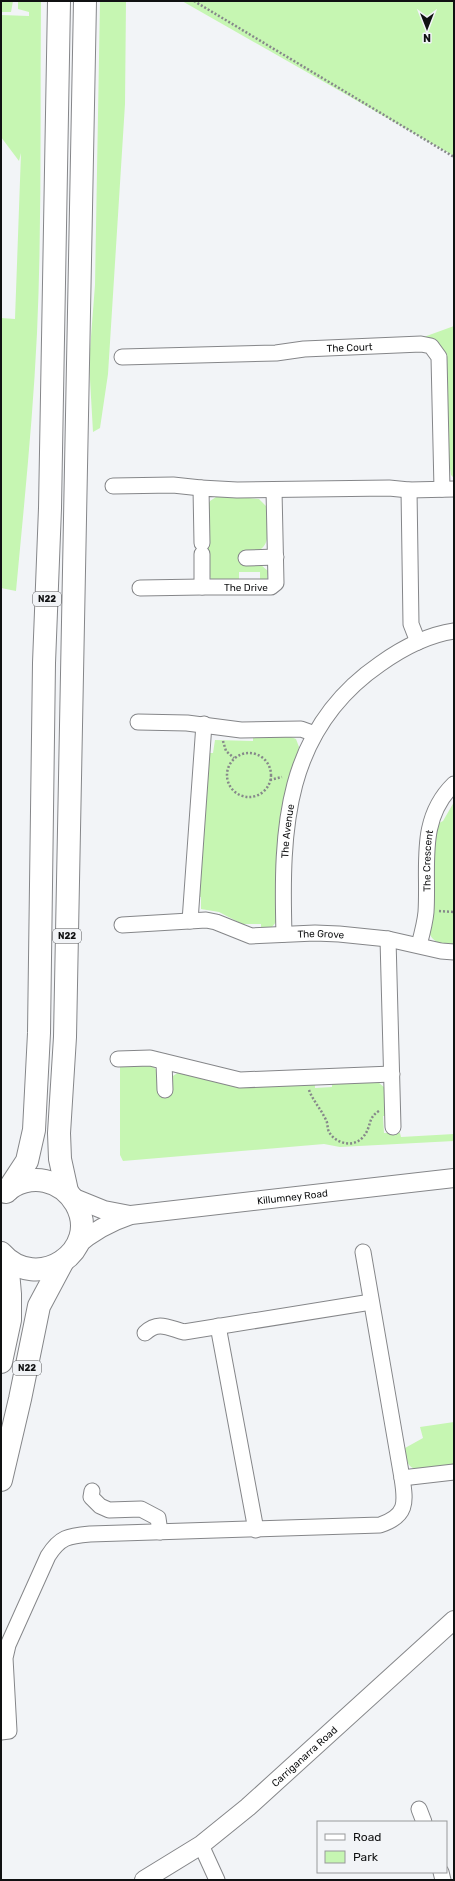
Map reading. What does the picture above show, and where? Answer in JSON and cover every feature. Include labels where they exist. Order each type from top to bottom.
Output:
[{"type":"highway","name":"N22","points":[[4,1193],[27,1161],[34,1130],[39,1033],[44,663],[50,508],[59,1]]},
{"type":"highway","name":"N22","points":[[1,1480],[20,1399],[39,1306],[81,1234],[82,1221],[79,1208],[70,1194],[60,1159],[59,1133],[65,1029],[85,1]]},
{"type":"highway","name":"N22","points":[[4,1193],[19,1183],[31,1180],[50,1182],[70,1194]]},
{"type":"highway","name":"N22","points":[[4,1256],[20,1267],[35,1270],[50,1268],[70,1254]]},
{"type":"highway","name":"N22","points":[[1,1362],[10,1320],[10,1294],[4,1256]]},
{"type":"street","name":"The Court","points":[[122,357],[282,353],[304,349],[421,344],[431,346],[439,357],[448,489]]},
{"type":"street","points":[[113,486],[173,485],[238,490],[388,488],[410,490],[448,489]]},
{"type":"street","points":[[140,588],[202,587],[201,488]]},
{"type":"street","name":"The Drive","points":[[202,587],[271,587],[276,583],[274,490]]},
{"type":"street","points":[[410,490],[412,624],[418,642]]},
{"type":"street","points":[[246,558],[276,557]]},
{"type":"street","name":"The Avenue","points":[[284,934],[283,858],[287,819],[297,777],[315,734],[342,695],[359,678],[385,660],[418,642],[454,631]]},
{"type":"street","points":[[138,722],[178,722],[204,724],[242,730],[301,730],[315,734]]},
{"type":"street","points":[[190,921],[204,724]]},
{"type":"street","name":"The Crescent","points":[[419,945],[426,911],[426,845],[429,828],[442,799],[454,784]]},
{"type":"street","name":"The Grove","points":[[122,925],[211,921],[251,936],[284,934],[339,934],[388,939]]},
{"type":"street","points":[[393,1127],[388,939],[441,951],[454,952]]},
{"type":"street","points":[[118,1059],[144,1058],[240,1080],[392,1074]]},
{"type":"street","points":[[164,1062],[165,1090]]},
{"type":"street","name":"Killumney Road","points":[[70,1254],[87,1236],[109,1223],[131,1215],[454,1178]]},
{"type":"street","name":"Killumney Road","points":[[70,1194],[104,1210],[131,1215]]},
{"type":"street","points":[[1,1732],[9,1731],[5,1658],[8,1645],[48,1556],[55,1544],[71,1536],[380,1525],[393,1521],[403,1509],[405,1498],[402,1478],[363,1252]]},
{"type":"street","points":[[145,1333],[150,1328],[164,1325],[184,1332],[371,1302]]},
{"type":"street","points":[[218,1326],[256,1530]]},
{"type":"street","points":[[402,1478],[454,1472]]},
{"type":"street","points":[[92,1491],[91,1497],[109,1510],[141,1509],[158,1518],[160,1532]]},
{"type":"street","name":"Carriganarra Road","points":[[144,1880],[201,1845],[248,1807],[454,1620]]},
{"type":"street","points":[[201,1845],[217,1880]]},
{"type":"path","points":[[194,1],[454,157]]},
{"type":"path","points":[[223,737],[224,748],[234,758]]},
{"type":"path","points":[[247,753],[260,756],[266,760],[271,773],[270,780],[262,792],[255,796],[248,797],[234,791],[227,778],[227,771],[234,758],[247,753]]},
{"type":"path","points":[[307,1078],[313,1101],[327,1121],[330,1133],[340,1142],[353,1143],[358,1141],[364,1136],[373,1115],[384,1109],[393,1108]]},
{"type":"green space","points":[[1,1],[13,1],[11,12],[1,12]]},
{"type":"green space","points":[[18,1],[41,1],[39,291],[33,398],[16,591],[1,588],[1,318],[15,319],[21,153],[19,161],[1,137],[1,15],[29,16],[29,12],[18,9]]},
{"type":"green space","points":[[100,1],[126,1],[125,104],[108,374],[100,428],[93,432],[89,362],[95,285]]},
{"type":"green space","points":[[182,1],[454,1],[454,156]]},
{"type":"green space","points":[[454,326],[454,478],[451,475],[450,468],[446,468],[443,351],[435,341],[421,338]]},
{"type":"green space","points":[[219,495],[259,499],[266,506],[268,531],[266,542],[259,550],[261,565],[268,571],[267,580],[260,582],[260,572],[239,572],[239,582],[216,582],[211,579],[208,571],[208,505],[210,501]]},
{"type":"green space","points":[[253,737],[291,737],[296,739],[299,747],[287,787],[281,816],[276,870],[277,921],[272,927],[261,929],[261,924],[242,924],[219,912],[201,909],[201,897],[196,896],[208,753],[213,753],[215,740],[253,741]]},
{"type":"green space","points":[[454,802],[454,945],[442,944],[435,941],[430,935],[429,931],[433,915],[433,840],[439,823],[443,821]]},
{"type":"green space","points":[[120,1064],[152,1065],[158,1072],[171,1079],[179,1072],[315,1084],[315,1088],[332,1087],[332,1083],[378,1082],[385,1088],[387,1116],[383,1116],[384,1133],[400,1133],[401,1137],[454,1134],[454,1141],[340,1147],[324,1144],[123,1161],[120,1155]]},
{"type":"green space","points":[[454,1422],[454,1469],[424,1470],[410,1466],[407,1460],[405,1448],[423,1438],[420,1427]]}]
